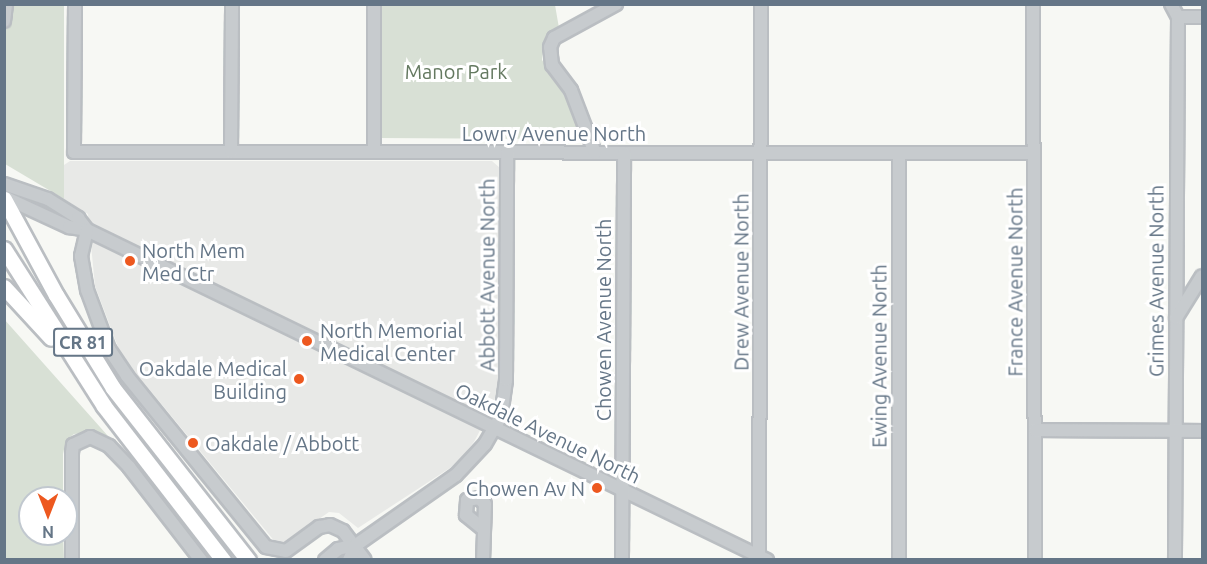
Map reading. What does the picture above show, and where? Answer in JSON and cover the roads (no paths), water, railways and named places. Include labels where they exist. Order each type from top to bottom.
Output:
[{"type":"main road","name":"CR 81","points":[[4,198],[81,338],[154,443],[248,560]]},
{"type":"main road","name":"CR 81","points":[[4,249],[126,438],[224,560]]},
{"type":"main road","points":[[4,286],[104,406]]},
{"type":"street","points":[[4,21],[6,4]]},
{"type":"street","name":"Lowry Avenue North","points":[[75,4],[74,152],[1034,153]]},
{"type":"street","points":[[231,152],[232,4]]},
{"type":"street","points":[[374,4],[374,152]]},
{"type":"street","points":[[595,153],[571,90],[549,56],[554,38],[616,4]]},
{"type":"street","name":"Drew Avenue North","points":[[761,4],[762,558]]},
{"type":"street","name":"France Avenue North","points":[[1033,4],[1035,560]]},
{"type":"street","name":"Grimes Avenue North","points":[[1171,4],[1178,17],[1175,560]]},
{"type":"street","points":[[1178,17],[1203,17]]},
{"type":"street","name":"Abbott Avenue North","points":[[325,560],[338,549],[356,545],[456,475],[474,459],[501,416],[506,380],[507,152]]},
{"type":"street","name":"Chowen Avenue North","points":[[622,560],[624,153]]},
{"type":"street","name":"Ewing Avenue North","points":[[898,560],[899,153]]},
{"type":"street","name":"Oakdale Avenue North","points":[[4,184],[48,199],[78,218],[87,230]]},
{"type":"street","name":"Oakdale Avenue North","points":[[4,198],[69,227],[87,230],[762,558]]},
{"type":"street","points":[[87,230],[81,256],[87,290],[109,349],[266,547],[286,551],[319,527],[330,525],[356,545],[365,560]]},
{"type":"street","points":[[1176,318],[1203,276]]},
{"type":"street","points":[[1035,430],[1203,431]]},
{"type":"street","points":[[72,560],[72,453],[73,445],[83,437],[109,446],[201,560]]},
{"type":"street","points":[[482,528],[483,560]]},
{"type":"street","name":"Abbott Avenue North","points":[[349,560],[356,545]]},
{"type":"place","name":"North Mem Med Ctr","points":[[130,261]]},
{"type":"place","name":"North Memorial Medical Center","points":[[307,341]]},
{"type":"place","name":"Oakdale Medical Building","points":[[299,379]]},
{"type":"place","name":"Oakdale / Abbott","points":[[193,443]]},
{"type":"place","name":"Chowen Av N","points":[[597,488]]},
{"type":"park label","name":"Manor Park","points":[[456,71]]}]
